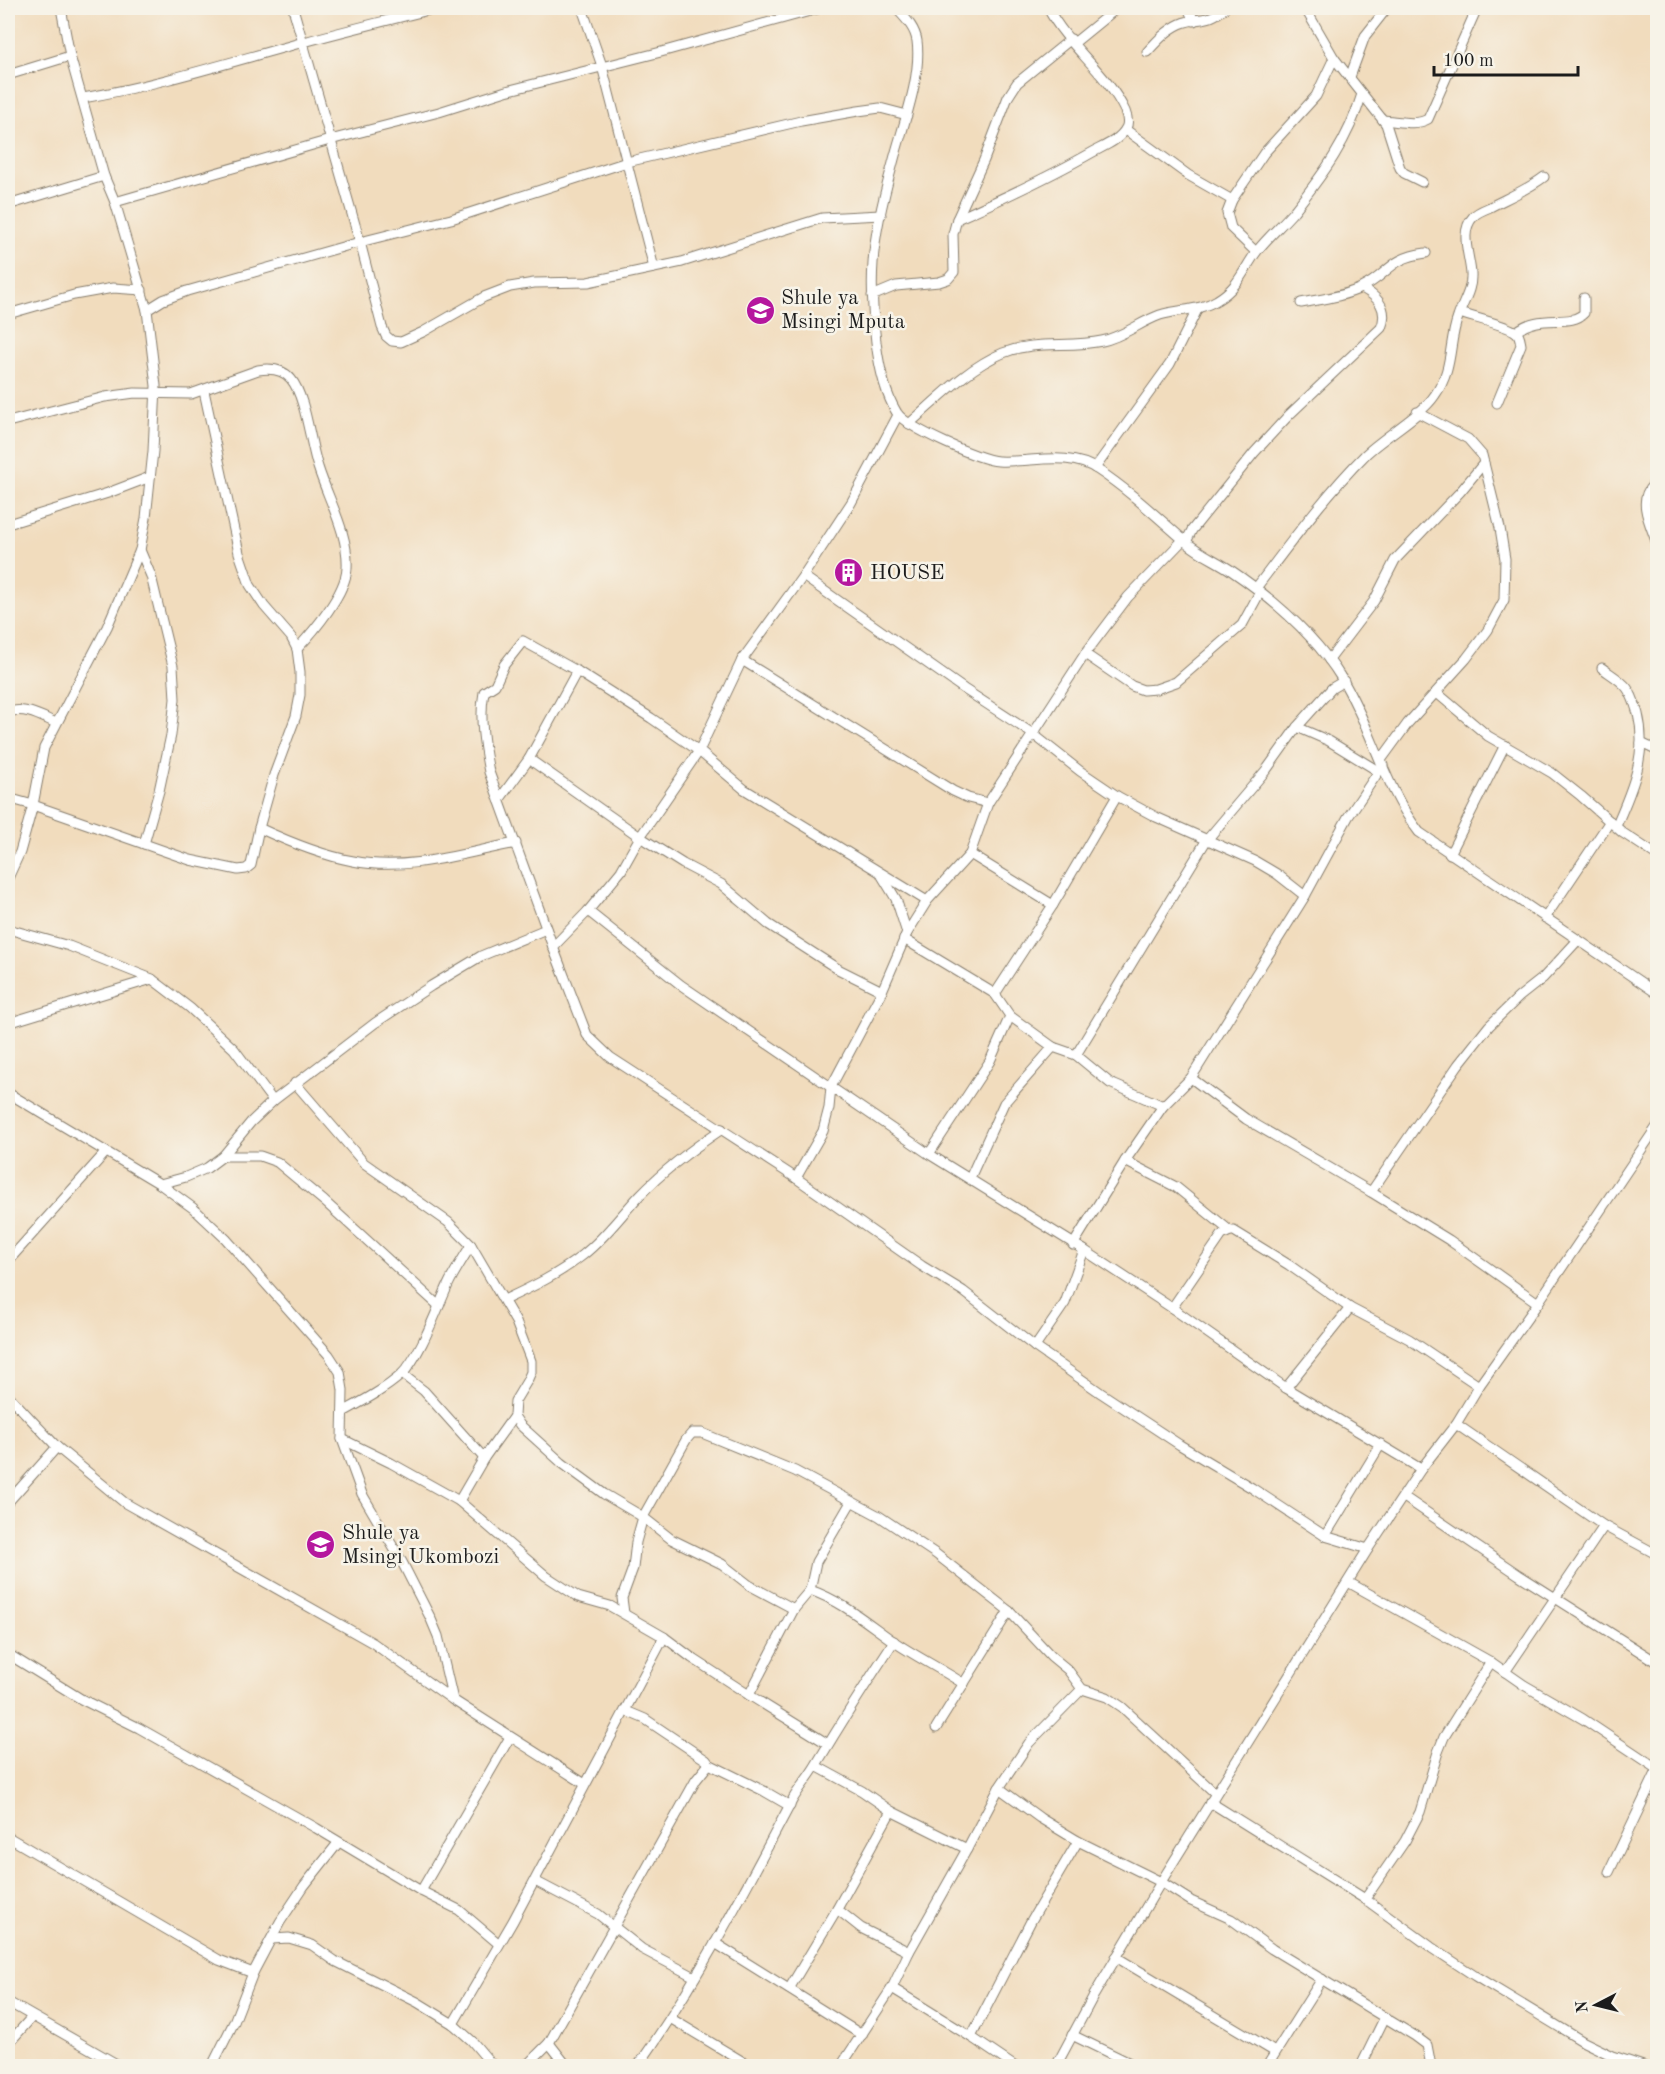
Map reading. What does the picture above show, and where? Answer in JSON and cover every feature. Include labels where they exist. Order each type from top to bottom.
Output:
[{"type":"street","points":[[8,878],[20,852],[33,805],[44,748],[107,627],[140,549],[146,518],[156,394],[147,310],[116,202],[104,176],[70,56],[61,8]]},
{"type":"street","points":[[294,8],[382,327],[386,336],[396,342],[423,332],[484,297],[510,287],[534,283],[588,282],[682,262],[822,218],[881,215]]},
{"type":"street","points":[[83,98],[196,74],[304,42],[437,8]]},
{"type":"street","points":[[582,8],[602,66],[654,268]]},
{"type":"street","points":[[116,202],[506,91],[783,20],[821,8]]},
{"type":"street","points":[[896,8],[909,22],[915,33],[917,59],[907,115],[893,161],[881,215],[873,261],[872,296],[879,362],[898,415],[909,424],[938,439],[994,461],[1061,459],[1087,463],[1155,513],[1185,541],[1258,590],[1289,616],[1329,660],[1344,681],[1381,765],[1410,820],[1419,832],[1658,994]]},
{"type":"street","points":[[957,219],[1062,170],[1118,138],[1126,130],[1128,122],[1125,111],[1104,78],[1056,23],[1048,8]]},
{"type":"street","points":[[872,296],[896,286],[939,282],[948,279],[954,272],[953,234],[957,219],[984,160],[1008,97],[1017,83],[1117,8]]},
{"type":"street","points":[[1188,8],[1194,21]]},
{"type":"street","points":[[1147,52],[1170,29],[1183,23],[1209,19],[1225,8]]},
{"type":"street","points":[[1305,8],[1334,58],[1390,130],[1393,150],[1400,168],[1404,173],[1422,182]]},
{"type":"street","points":[[1350,77],[1365,36],[1387,8]]},
{"type":"street","points":[[1383,120],[1413,123],[1428,119],[1477,8]]},
{"type":"street","points":[[8,75],[70,56]]},
{"type":"street","points":[[1256,252],[1231,228],[1227,213],[1232,200],[1264,153],[1316,96],[1334,58]]},
{"type":"street","points":[[909,424],[979,365],[1003,353],[1039,345],[1104,341],[1160,315],[1198,308],[1216,301],[1235,287],[1256,252],[1293,212],[1336,156],[1355,118],[1362,94]]},
{"type":"street","points":[[147,310],[163,300],[187,291],[462,216],[627,162],[801,121],[858,111],[880,108],[907,115]]},
{"type":"street","points":[[1126,130],[1172,165],[1232,200]]},
{"type":"street","points":[[8,205],[104,176]]},
{"type":"street","points":[[1086,654],[1132,686],[1143,690],[1156,689],[1176,682],[1242,625],[1258,590],[1317,508],[1367,453],[1435,396],[1450,363],[1460,313],[1470,286],[1471,275],[1466,240],[1468,224],[1474,215],[1526,189],[1544,177]]},
{"type":"street","points":[[1301,303],[1362,288],[1400,259],[1426,253]]},
{"type":"street","points":[[8,314],[74,295],[112,288],[142,290]]},
{"type":"street","points":[[796,1178],[823,1131],[831,1087],[882,991],[905,936],[927,901],[970,854],[988,803],[1086,654],[1128,597],[1185,541],[1254,453],[1289,416],[1381,328],[1385,319],[1383,307],[1362,288]]},
{"type":"street","points":[[1516,332],[1531,323],[1577,319],[1584,313],[1584,297]]},
{"type":"street","points":[[1095,468],[1170,364],[1198,308]]},
{"type":"street","points":[[1460,313],[1516,332],[1519,336],[1521,345],[1497,403]]},
{"type":"street","points":[[8,422],[105,397],[135,393],[191,394],[269,368],[279,370],[291,378],[298,392],[317,466],[347,550],[347,570],[331,607],[315,630],[297,649]]},
{"type":"street","points":[[8,798],[190,860],[227,868],[246,869],[251,865],[274,776],[296,716],[300,695],[300,672],[297,649],[291,637],[264,606],[250,585],[239,553],[204,391]]},
{"type":"street","points":[[1073,1245],[1125,1161],[1163,1106],[1191,1077],[1305,896],[1348,818],[1408,723],[1437,693],[1488,630],[1504,600],[1505,559],[1500,528],[1482,455],[1468,439],[1417,412]]},
{"type":"street","points":[[553,947],[588,911],[621,871],[640,837],[699,751],[742,660],[803,576],[851,504],[898,415]]},
{"type":"street","points":[[1329,660],[1374,601],[1395,560],[1460,492],[1484,463]]},
{"type":"street","points":[[8,524],[108,493],[150,477]]},
{"type":"street","points":[[1658,485],[1652,486],[1645,497],[1658,547]]},
{"type":"street","points":[[140,549],[151,576],[173,666],[175,699],[169,747],[144,844]]},
{"type":"street","points":[[803,576],[964,689],[1033,734],[1080,771],[1117,796],[1206,841],[1254,861],[1277,874],[1305,896]]},
{"type":"street","points":[[927,901],[744,789],[699,751],[651,718],[577,671],[523,641],[504,665],[495,685],[483,692],[481,704],[484,745],[489,772],[587,1035],[610,1058],[722,1129],[922,1266],[963,1291],[1035,1347],[1111,1400],[1325,1536],[1368,1549]]},
{"type":"street","points":[[742,660],[953,791],[988,803]]},
{"type":"street","points":[[1545,918],[1613,823],[1631,792],[1638,771],[1641,744],[1639,720],[1633,696],[1625,685],[1602,668]]},
{"type":"street","points":[[499,800],[529,759],[577,671]]},
{"type":"street","points":[[1076,1055],[1206,841],[1267,769],[1297,727],[1332,688],[1344,681]]},
{"type":"street","points":[[1437,693],[1488,736],[1552,773],[1640,845],[1658,856]]},
{"type":"street","points":[[8,712],[17,709],[29,711],[56,723]]},
{"type":"street","points":[[1297,727],[1381,765]]},
{"type":"street","points":[[1641,744],[1658,751]]},
{"type":"street","points":[[1450,854],[1504,745]]},
{"type":"street","points":[[529,759],[640,837],[721,884],[768,924],[838,969],[882,991]]},
{"type":"street","points":[[996,994],[1053,905],[1117,796]]},
{"type":"street","points":[[259,828],[323,854],[355,862],[383,864],[414,863],[516,843]]},
{"type":"street","points":[[970,854],[1053,905]]},
{"type":"street","points":[[871,867],[885,879],[896,899],[905,936],[996,994],[1010,1016],[1053,1047],[1076,1055],[1110,1083],[1163,1106]]},
{"type":"street","points":[[588,911],[681,985],[929,1154],[1084,1250],[1286,1388],[1421,1469]]},
{"type":"street","points":[[8,928],[69,946],[152,979],[190,1008],[234,1049],[273,1101]]},
{"type":"street","points":[[160,1184],[207,1168],[224,1155],[251,1122],[273,1101],[375,1023],[481,956],[546,928]]},
{"type":"street","points":[[1371,1192],[1483,1032],[1518,997],[1543,978],[1578,940]]},
{"type":"street","points":[[8,1023],[152,979]]},
{"type":"street","points":[[929,1154],[990,1061],[1010,1016]]},
{"type":"street","points":[[970,1178],[1004,1103],[1053,1047]]},
{"type":"street","points":[[1191,1077],[1246,1119],[1449,1240],[1539,1303]]},
{"type":"street","points":[[295,1083],[364,1163],[448,1222],[471,1245],[516,1322],[531,1361],[531,1372],[515,1401],[514,1416],[484,1458],[459,1501]]},
{"type":"street","points":[[8,1093],[160,1184],[193,1208],[226,1239],[328,1355],[340,1372],[344,1390],[342,1440],[362,1494],[402,1562],[430,1617],[438,1636],[453,1700]]},
{"type":"street","points":[[1056,2067],[1116,1957],[1161,1882],[1368,1549],[1421,1469],[1456,1424],[1479,1386],[1539,1303],[1658,1125]]},
{"type":"street","points":[[504,1300],[551,1277],[584,1255],[615,1226],[638,1196],[664,1171],[722,1129]]},
{"type":"street","points":[[8,1261],[106,1152]]},
{"type":"street","points":[[224,1155],[260,1156],[277,1162],[324,1201],[439,1306]]},
{"type":"street","points":[[1125,1161],[1176,1188],[1230,1231],[1280,1260],[1350,1308],[1409,1339],[1479,1386]]},
{"type":"street","points":[[1172,1308],[1214,1245],[1222,1235],[1230,1231]]},
{"type":"street","points":[[343,1412],[367,1399],[402,1374],[420,1345],[449,1283],[471,1245]]},
{"type":"street","points":[[1035,1347],[1065,1303],[1084,1250]]},
{"type":"street","points":[[1286,1388],[1350,1308]]},
{"type":"street","points":[[402,1374],[424,1391],[484,1458]]},
{"type":"street","points":[[8,1395],[57,1447],[125,1503],[373,1643],[453,1700],[585,1784]]},
{"type":"street","points":[[514,1416],[520,1425],[562,1462],[604,1494],[643,1517],[671,1539],[722,1564],[749,1585],[794,1609]]},
{"type":"street","points":[[1456,1424],[1604,1526],[1658,1555]]},
{"type":"street","points":[[624,1613],[622,1598],[633,1568],[636,1542],[643,1517],[681,1447],[688,1436],[697,1432],[795,1471],[879,1516],[936,1554],[1009,1611],[1051,1656],[1068,1670],[1082,1689],[1107,1697],[1122,1707],[1215,1793]]},
{"type":"street","points":[[342,1440],[391,1463],[459,1501],[546,1576],[578,1597],[610,1606],[624,1613],[828,1744]]},
{"type":"street","points":[[1325,1536],[1381,1444]]},
{"type":"street","points":[[8,1502],[57,1447]]},
{"type":"street","points":[[1404,1497],[1554,1598],[1658,1663]]},
{"type":"street","points":[[749,1695],[794,1609],[810,1590],[816,1562],[851,1502]]},
{"type":"street","points":[[1505,1672],[1604,1526]]},
{"type":"street","points":[[1348,1582],[1491,1662],[1658,1769],[1609,1872]]},
{"type":"street","points":[[810,1590],[828,1596],[847,1607],[894,1641],[964,1684]]},
{"type":"street","points":[[936,1728],[1009,1611]]},
{"type":"street","points":[[453,2024],[535,1881],[664,1637]]},
{"type":"street","points":[[638,2067],[715,1943],[790,1806],[894,1641]]},
{"type":"street","points":[[8,1654],[81,1699],[139,1728],[316,1828],[338,1843],[381,1865],[421,1891],[459,1910],[499,1944]]},
{"type":"street","points":[[1365,1899],[1405,1841],[1420,1812],[1444,1737],[1491,1662]]},
{"type":"street","points":[[841,2067],[892,1988],[909,1952],[999,1788],[1029,1743],[1082,1689]]},
{"type":"street","points":[[626,1711],[645,1719],[709,1764],[790,1806]]},
{"type":"street","points":[[421,1891],[510,1737]]},
{"type":"street","points":[[526,2067],[549,2043],[696,1780],[709,1764]]},
{"type":"street","points":[[816,1766],[862,1791],[891,1811],[967,1849]]},
{"type":"street","points":[[999,1788],[1040,1818],[1078,1841],[1230,1919],[1272,1949],[1427,2045],[1431,2067]]},
{"type":"street","points":[[1210,1802],[1365,1899],[1449,1959],[1584,2042],[1643,2067]]},
{"type":"street","points":[[789,1989],[837,1909],[891,1811]]},
{"type":"street","points":[[8,1837],[219,1960],[252,1973]]},
{"type":"street","points":[[971,2037],[1031,1921],[1078,1841]]},
{"type":"street","points":[[212,2067],[234,2022],[252,1973],[280,1922],[304,1886],[338,1843]]},
{"type":"street","points":[[535,1881],[598,1914],[642,1949],[695,1977]]},
{"type":"street","points":[[837,1909],[861,1928],[909,1952]]},
{"type":"street","points":[[272,1939],[289,1938],[312,1945],[335,1961],[417,2002],[453,2024],[472,2041],[493,2067]]},
{"type":"street","points":[[715,1943],[862,2035]]},
{"type":"street","points":[[1116,1957],[1275,2052]]},
{"type":"street","points":[[1267,2067],[1322,1979]]},
{"type":"street","points":[[892,1988],[971,2037],[1014,2067]]},
{"type":"street","points":[[8,2002],[120,2067]]},
{"type":"street","points":[[8,2044],[32,2017]]},
{"type":"street","points":[[670,2018],[750,2067]]},
{"type":"street","points":[[1361,2067],[1385,2018]]},
{"type":"street","points":[[1072,2035],[1136,2067]]},
{"type":"street","points":[[549,2043],[567,2067]]},
{"type":"place","name":"Shule ya Msingi Mputa","points":[[760,310]]},
{"type":"place","name":"HOUSE","points":[[849,573]]},
{"type":"place","name":"Shule ya Msingi Ukombozi","points":[[321,1545]]}]
